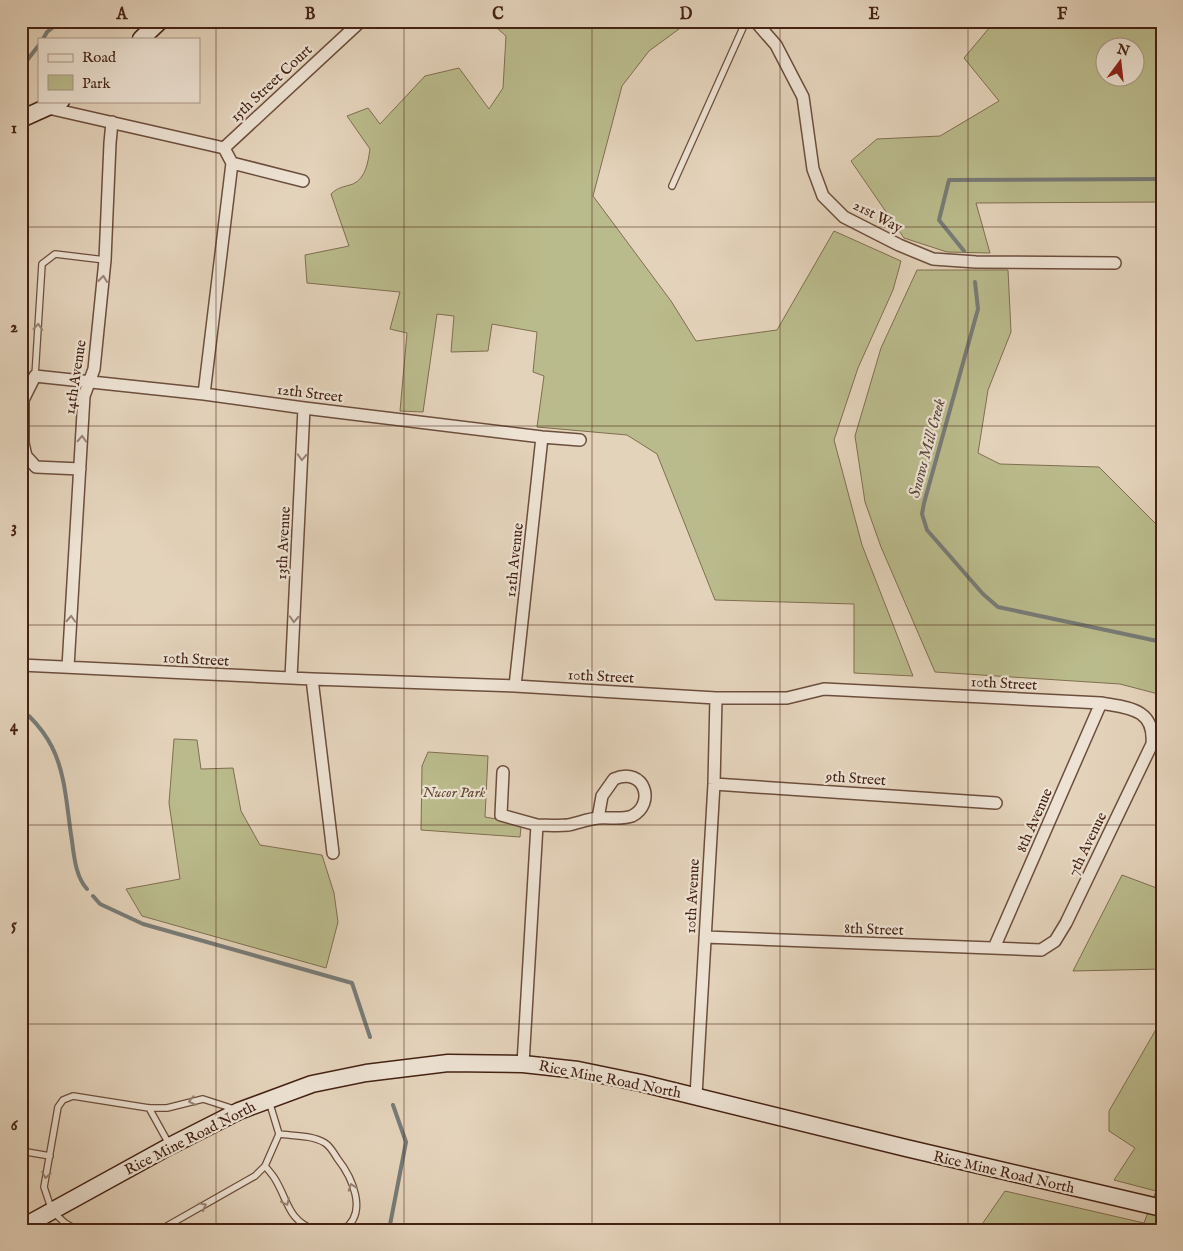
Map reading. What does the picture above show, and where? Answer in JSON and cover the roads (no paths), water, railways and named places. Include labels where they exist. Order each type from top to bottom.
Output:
[{"type":"main road","points":[[142,38],[160,21]]},
{"type":"main road","points":[[21,119],[55,104]]},
{"type":"main road","name":"Rice Mine Road North","points":[[21,1228],[170,1146],[239,1111],[312,1084],[366,1073],[448,1063],[523,1064],[578,1070],[696,1096],[914,1150],[1162,1208]]},
{"type":"street","name":"15th Street Court","points":[[224,148],[361,21]]},
{"type":"street","name":"21st Way","points":[[755,21],[776,45],[803,97],[813,169],[823,196],[844,217],[899,245],[933,259],[976,262],[1115,263]]},
{"type":"street","points":[[55,104],[112,122],[224,148],[232,163],[204,394]]},
{"type":"street","name":"14th Avenue","points":[[68,667],[84,396],[94,369],[105,260],[112,122]]},
{"type":"street","points":[[232,163],[303,181]]},
{"type":"street","points":[[35,376],[24,400],[22,442],[26,456],[36,467],[80,469]]},
{"type":"street","name":"12th Street","points":[[35,376],[204,394],[304,408],[580,440]]},
{"type":"street","name":"13th Avenue","points":[[291,678],[304,408]]},
{"type":"street","name":"12th Avenue","points":[[514,686],[542,437]]},
{"type":"street","name":"10th Street","points":[[21,665],[312,679],[514,686],[716,698],[787,698],[824,689],[1101,703],[1134,709],[1146,717],[1154,730],[1152,744]]},
{"type":"street","points":[[312,679],[333,853]]},
{"type":"street","name":"10th Avenue","points":[[696,1096],[714,784],[716,698]]},
{"type":"street","name":"8th Avenue","points":[[994,948],[1101,703]]},
{"type":"street","name":"7th Avenue","points":[[1041,950],[1055,941],[1066,923],[1152,744]]},
{"type":"street","points":[[503,772],[501,815],[537,825],[567,825],[598,818],[631,816],[641,808],[645,792],[643,785],[638,779],[626,775],[614,779],[602,796],[598,818]]},
{"type":"street","name":"9th Street","points":[[714,784],[961,799],[996,803]]},
{"type":"street","points":[[523,1064],[537,825]]},
{"type":"street","name":"8th Street","points":[[705,937],[1041,950]]},
{"type":"lane","points":[[672,186],[746,21]]},
{"type":"lane","points":[[35,376],[42,264],[55,254],[105,260]]},
{"type":"lane","points":[[77,1230],[65,1223],[52,1210],[44,1187],[58,1106],[63,1100],[73,1096],[86,1097],[150,1108],[167,1108],[202,1099],[239,1111]]},
{"type":"lane","points":[[160,1230],[255,1176],[265,1166],[280,1134],[269,1100]]},
{"type":"lane","points":[[150,1108],[170,1146]]},
{"type":"lane","points":[[280,1134],[320,1141],[327,1145],[343,1165],[353,1186],[357,1202],[356,1213],[349,1226],[343,1230]]},
{"type":"lane","points":[[21,1151],[50,1156]]},
{"type":"lane","points":[[265,1166],[274,1178],[290,1212],[304,1226],[315,1230]]},
{"type":"waterway","points":[[44,38],[47,32],[61,21]]},
{"type":"waterway","points":[[21,68],[38,46]]},
{"type":"waterway","name":"Snows Mill Creek","points":[[964,251],[939,220],[949,180],[1162,179]]},
{"type":"waterway","name":"Snows Mill Creek","points":[[975,282],[978,309],[924,503],[922,514],[927,530],[983,594],[998,607],[1162,642]]},
{"type":"waterway","points":[[29,716],[44,734],[57,758],[65,793],[76,866],[80,879],[87,889]]},
{"type":"waterway","points":[[93,896],[100,904],[143,924],[352,983],[370,1037]]},
{"type":"waterway","points":[[389,1230],[406,1142],[393,1105]]},
{"type":"park label","name":"Nucor Park","points":[[454,792]]}]
